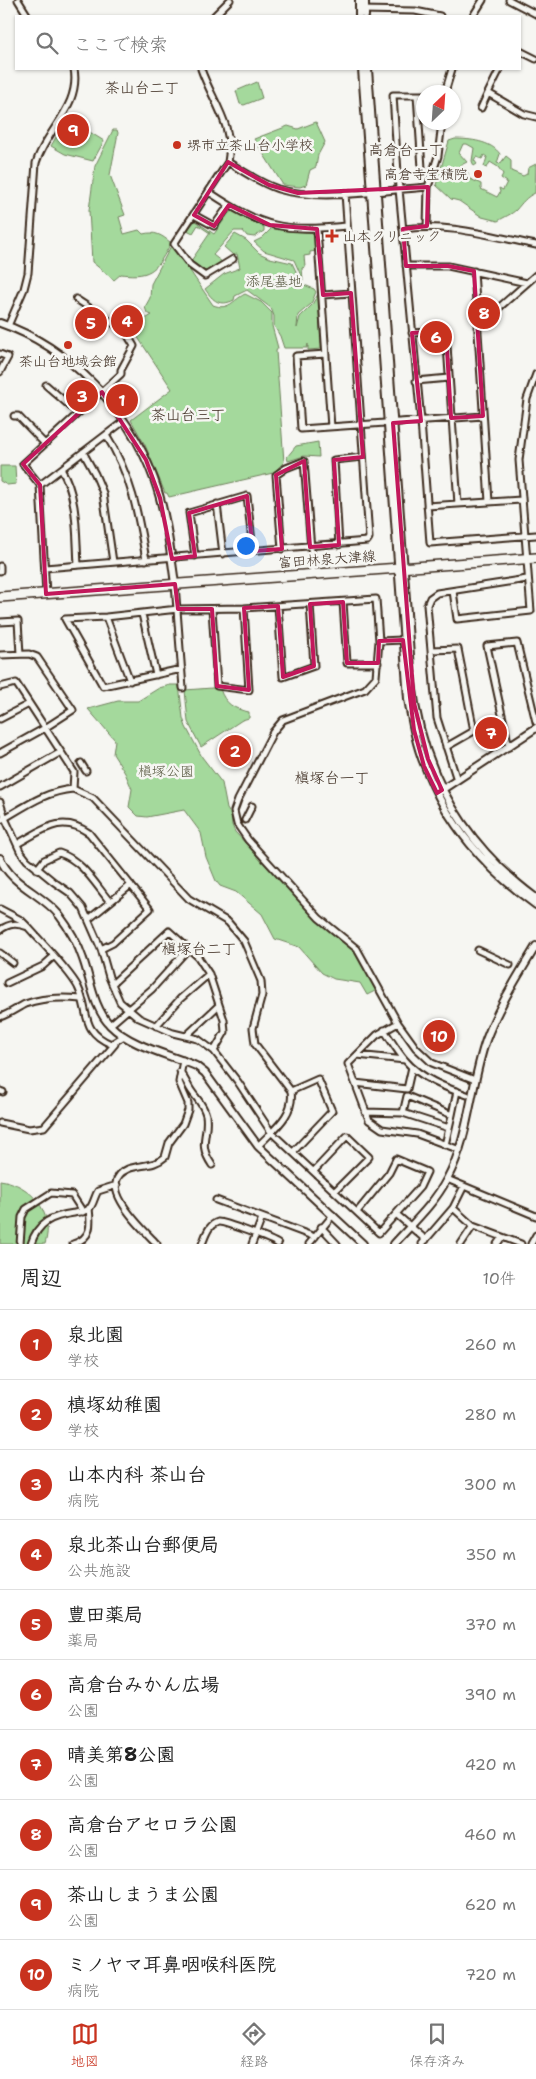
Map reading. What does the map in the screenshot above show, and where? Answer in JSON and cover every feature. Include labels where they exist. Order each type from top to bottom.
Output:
[{"type":"main road","name":"富田林泉大津線","points":[[0,597],[531,558]]},
{"type":"street","points":[[18,0],[27,15]]},
{"type":"street","points":[[215,15],[230,0]]},
{"type":"street","points":[[359,0],[362,13]]},
{"type":"street","points":[[362,13],[365,0]]},
{"type":"street","points":[[474,15],[483,0]]},
{"type":"street","points":[[509,0],[536,14]]},
{"type":"street","points":[[362,13],[415,11],[435,15]]},
{"type":"street","points":[[521,52],[536,59]]},
{"type":"street","points":[[8,326],[24,289],[28,273],[36,163],[40,151],[73,96],[74,70]]},
{"type":"street","points":[[201,70],[229,133],[228,162],[174,244],[190,265],[205,276],[232,259]]},
{"type":"street","points":[[362,70],[374,191]]},
{"type":"street","points":[[368,70],[374,191],[390,423],[414,703],[428,759],[440,792],[465,838],[496,873],[536,905]]},
{"type":"street","points":[[447,85],[452,70]]},
{"type":"street","points":[[481,108],[500,70]]},
{"type":"street","points":[[488,93],[524,114],[536,118]]},
{"type":"street","points":[[416,95],[393,95],[402,229],[421,421],[430,543],[536,535]]},
{"type":"street","points":[[419,130],[422,168]]},
{"type":"street","points":[[427,226],[428,187],[438,156],[441,130]]},
{"type":"street","points":[[228,162],[252,177],[280,189],[317,194],[428,187]]},
{"type":"street","points":[[209,192],[254,219],[270,225],[284,228],[317,229],[347,226]]},
{"type":"street","points":[[45,568],[364,543],[369,538],[345,193]]},
{"type":"street","points":[[194,215],[210,226],[215,226],[230,205]]},
{"type":"street","points":[[402,229],[427,226],[450,227],[536,245]]},
{"type":"street","points":[[317,229],[331,426]]},
{"type":"street","points":[[406,266],[448,266],[527,283]]},
{"type":"street","points":[[474,271],[490,502]]},
{"type":"street","points":[[477,327],[536,275]]},
{"type":"street","points":[[322,295],[351,293]]},
{"type":"street","points":[[46,594],[40,485],[23,464],[121,374],[134,344],[125,331],[76,299]]},
{"type":"street","points":[[0,323],[55,352],[73,365],[102,392],[138,443],[154,479],[165,518],[178,609],[184,688]]},
{"type":"street","points":[[412,333],[446,332],[458,504]]},
{"type":"street","points":[[0,354],[8,357],[0,372]]},
{"type":"street","points":[[326,354],[296,356],[301,429],[483,416]]},
{"type":"street","points":[[452,591],[457,619],[531,611],[527,579],[531,558],[524,536],[519,460],[527,399],[536,374]]},
{"type":"street","points":[[416,381],[449,378]]},
{"type":"street","points":[[46,385],[78,414]]},
{"type":"street","points":[[14,416],[18,416],[44,443]]},
{"type":"street","points":[[40,485],[124,421]]},
{"type":"street","points":[[106,435],[126,472],[134,496],[146,560]]},
{"type":"street","points":[[83,452],[96,474],[102,493],[113,562]]},
{"type":"street","points":[[339,545],[334,460],[363,457]]},
{"type":"street","points":[[282,549],[276,475],[286,468],[304,461],[313,574]]},
{"type":"street","points":[[60,469],[69,481],[72,496],[78,565]]},
{"type":"street","points":[[195,556],[189,512],[247,496],[253,551]]},
{"type":"street","points":[[428,506],[521,500]]},
{"type":"street","points":[[217,504],[224,554]]},
{"type":"street","points":[[0,566],[0,571]]},
{"type":"street","points":[[401,568],[403,640],[408,700],[424,766],[457,818],[486,854],[511,879],[536,898]]},
{"type":"street","points":[[457,780],[437,718],[430,650],[428,605],[430,598],[437,593],[527,579]]},
{"type":"street","points":[[182,669],[103,686],[65,619],[106,618],[178,609],[244,608],[376,599],[379,641],[376,677],[365,689],[283,720],[273,732],[234,811],[237,824],[270,866],[319,918],[357,949],[398,1023],[416,1048],[432,1063],[475,1080]]},
{"type":"street","points":[[343,602],[348,663],[378,663]]},
{"type":"street","points":[[278,606],[283,677],[314,666],[310,604]]},
{"type":"street","points":[[212,609],[217,686],[250,690],[244,608]]},
{"type":"street","points":[[142,614],[156,675]]},
{"type":"street","points":[[106,618],[130,681]]},
{"type":"street","points":[[0,622],[18,621],[20,654]]},
{"type":"street","points":[[379,641],[403,640]]},
{"type":"street","points":[[509,747],[487,646],[517,643],[536,722]]},
{"type":"street","points":[[430,650],[458,650],[474,731],[446,747]]},
{"type":"street","points":[[0,655],[29,654],[40,660],[73,710],[46,728],[0,753]]},
{"type":"street","points":[[0,687],[16,683],[74,772],[73,789]]},
{"type":"street","points":[[0,719],[29,704]]},
{"type":"street","points":[[440,792],[536,728]]},
{"type":"street","points":[[0,787],[61,752]]},
{"type":"street","points":[[80,763],[86,771]]},
{"type":"street","points":[[3,819],[41,797],[55,792],[73,789],[93,798],[189,899],[228,922],[236,929],[249,953],[260,981],[262,995],[253,1028],[255,1044],[291,1090],[290,1110],[258,1146]]},
{"type":"street","points":[[0,802],[3,819],[27,860],[70,893],[89,919],[120,1002],[140,1018],[173,1033],[198,1039],[214,1051],[238,1082],[271,1132],[314,1171],[357,1212],[379,1232],[420,1187],[427,1172],[396,1159],[389,1174],[357,1212]]},
{"type":"street","points":[[245,820],[252,806]]},
{"type":"street","points":[[17,844],[50,826],[69,824],[80,827],[89,833],[131,884],[150,909],[113,943],[101,949]]},
{"type":"street","points":[[38,869],[44,860],[59,853],[70,856],[110,902]]},
{"type":"street","points":[[0,858],[3,866],[20,884],[43,899],[70,930],[83,958],[93,996],[110,1026],[124,1036],[183,1060],[205,1073],[258,1146],[363,1244]]},
{"type":"street","points":[[89,919],[131,884]]},
{"type":"street","points":[[0,909],[21,920],[78,987],[88,1023],[94,1034],[111,1044],[116,1043]]},
{"type":"street","points":[[0,930],[10,925],[19,924],[28,927]]},
{"type":"street","points":[[112,984],[170,931],[198,957],[208,974],[224,1020],[225,1032],[214,1051]]},
{"type":"street","points":[[394,1244],[433,1203],[447,1179],[460,1150],[475,1080],[486,1040],[503,1004],[536,946]]},
{"type":"street","points":[[110,1026],[152,990],[189,948]]},
{"type":"street","points":[[478,950],[510,965]]},
{"type":"street","points":[[0,952],[13,963]]},
{"type":"street","points":[[7,983],[43,966],[53,956]]},
{"type":"street","points":[[156,1026],[208,974]]},
{"type":"street","points":[[0,1017],[46,998],[81,999]]},
{"type":"street","points":[[186,1036],[218,1006]]},
{"type":"street","points":[[398,1023],[376,1035],[348,1064],[365,1112],[369,1120],[382,1129],[417,1134],[460,1150]]},
{"type":"street","points":[[384,1030],[412,1068],[429,1079],[467,1095]]},
{"type":"street","points":[[0,1122],[29,1129],[44,1127],[124,1036]]},
{"type":"street","points":[[357,1055],[405,1060]]},
{"type":"street","points":[[157,1244],[119,1200],[116,1194],[117,1185],[121,1174],[127,1170],[153,1164],[165,1158],[169,1143],[183,1124],[188,1110],[188,1103],[179,1082],[183,1060]]},
{"type":"street","points":[[403,1113],[412,1068]]},
{"type":"street","points":[[180,1071],[204,1110],[206,1117],[203,1139],[205,1150],[212,1165]]},
{"type":"street","points":[[291,1090],[318,1079],[332,1112],[293,1152]]},
{"type":"street","points":[[355,1083],[407,1089]]},
{"type":"street","points":[[445,1145],[457,1091]]},
{"type":"street","points":[[407,1096],[452,1115]]},
{"type":"street","points":[[365,1112],[403,1113],[449,1128]]},
{"type":"street","points":[[314,1171],[347,1136],[369,1156],[335,1191]]},
{"type":"street","points":[[447,1179],[536,1216]]},
{"type":"street","points":[[72,1244],[80,1242],[89,1230],[90,1208],[98,1191],[117,1185]]},
{"type":"street","points":[[396,1214],[424,1242],[453,1208],[464,1186]]},
{"type":"street","points":[[20,1244],[22,1217],[26,1209],[51,1193],[72,1195],[83,1212]]},
{"type":"street","points":[[216,1200],[314,1237]]},
{"type":"street","points":[[31,1244],[38,1229],[50,1218],[83,1212],[90,1208]]},
{"type":"street","points":[[453,1208],[473,1226],[522,1244]]},
{"type":"street","points":[[309,1244],[321,1227],[333,1215]]},
{"type":"street","points":[[252,1244],[262,1218]]},
{"type":"street","points":[[202,1244],[210,1227],[216,1222],[223,1221],[256,1235],[274,1240],[278,1244]]},
{"type":"street","points":[[461,1244],[473,1226]]},
{"type":"street","points":[[321,1227],[336,1244]]},
{"type":"street","points":[[531,1244],[536,1234]]},
{"type":"street","points":[[498,1244],[502,1237]]},
{"type":"highlighted area","points":[[228,162],[269,185],[298,193],[428,187],[427,226],[403,229],[406,266],[448,266],[474,271],[483,416],[451,418],[446,331],[412,333],[421,421],[393,423],[414,703],[428,759],[442,790],[437,793],[424,766],[414,730],[403,640],[379,641],[378,663],[347,663],[343,602],[310,604],[314,666],[283,677],[278,606],[244,608],[249,690],[217,686],[212,609],[178,609],[175,584],[46,594],[40,485],[23,464],[102,392],[146,460],[160,498],[172,559],[195,556],[189,513],[247,496],[253,551],[282,549],[276,475],[304,461],[310,547],[339,545],[334,460],[363,457],[351,293],[323,295],[317,229],[270,225],[229,205],[214,226],[194,215]]},
{"type":"green space","points":[[257,82],[262,98],[244,105],[240,104],[236,91]]},
{"type":"green space","points":[[67,118],[104,141],[93,161],[65,154],[51,146]]},
{"type":"green space","points":[[316,122],[325,142],[318,155],[316,167],[310,170],[306,185],[300,187],[283,185],[254,139],[288,126],[298,129]]},
{"type":"green space","points":[[113,130],[117,130],[118,133],[110,175],[125,215],[119,217],[124,234],[139,230],[143,234],[158,234],[171,243],[162,259],[147,273],[121,274],[114,280],[92,262],[89,210],[95,166]]},
{"type":"green space","points":[[455,139],[467,140],[491,146],[500,154],[497,163],[500,164],[506,156],[511,160],[511,171],[523,176],[527,174],[528,168],[536,164],[535,193],[514,211],[498,221],[482,217],[459,201],[451,199],[436,185],[449,141]],"holes":[[[463,144],[474,148],[472,161],[474,166],[477,164],[474,160],[476,157],[482,159],[484,155],[487,157],[484,167],[487,168],[490,162],[498,167],[503,174],[501,178],[507,182],[503,190],[499,188],[500,192],[497,197],[481,189],[481,184],[468,178],[468,173],[461,165],[467,162],[459,153]]]},
{"type":"green space","points":[[232,211],[264,227],[264,231],[254,237],[247,236],[243,231],[234,231],[213,255],[222,262],[205,272],[191,261],[210,233],[198,225],[193,233],[187,230],[195,221],[214,234]]},
{"type":"green space","points":[[272,228],[311,232],[315,236],[316,251],[304,256],[303,280],[294,260],[264,251],[254,242],[262,238]]},
{"type":"green space","name":"添尾墓地","points":[[235,234],[246,240],[259,253],[270,258],[292,263],[302,284],[314,289],[316,292],[311,304],[298,315],[297,328],[300,317],[312,305],[318,294],[321,349],[308,350],[308,344],[307,348],[284,348],[274,326],[274,316],[271,308],[247,290],[235,296],[234,300],[221,303],[214,300],[205,289],[224,274],[240,268],[237,254],[233,255],[224,247]]},
{"type":"green space","points":[[172,244],[213,305],[227,306],[245,294],[261,302],[272,313],[272,326],[278,348],[276,351],[284,462],[273,473],[169,497],[165,493],[145,445],[131,420],[172,389],[137,336],[134,326],[152,315],[147,313],[145,307],[150,298],[151,284]]},
{"type":"green space","points":[[318,442],[319,457],[304,456],[288,461],[287,457],[296,446]]},
{"type":"green space","points":[[0,466],[15,466],[16,484],[7,485],[0,481]]},
{"type":"green space","name":"槇塚公園","points":[[179,685],[186,727],[202,757],[222,783],[227,809],[231,815],[235,832],[320,923],[352,948],[377,990],[367,995],[360,983],[334,979],[322,973],[299,947],[275,939],[262,914],[236,892],[220,886],[216,881],[206,857],[201,833],[184,810],[147,817],[138,816],[129,807],[132,789],[113,754],[115,740],[88,709],[118,701],[138,701],[159,688]]},
{"type":"green space","points":[[220,689],[227,702],[231,705],[249,712],[249,718],[242,720],[201,747],[188,722],[185,690]]},
{"type":"green space","points":[[502,724],[504,734],[485,743],[477,730]]},
{"type":"green space","points":[[0,1180],[22,1187],[38,1202],[47,1221],[45,1244],[0,1244]]},
{"type":"place","name":"茶山しまうま公園","points":[[73,130]]},
{"type":"place","name":"堺市立茶山台小学校","points":[[177,145]]},
{"type":"place","name":"高倉寺宝積院","points":[[478,174]]},
{"type":"place","name":"山本クリニック","points":[[332,236]]},
{"type":"place","name":"高倉台アセロラ公園","points":[[484,313]]},
{"type":"place","name":"泉北茶山台郵便局","points":[[127,321]]},
{"type":"place","name":"豊田薬局","points":[[91,323]]},
{"type":"place","name":"高倉台みかん広場","points":[[436,337]]},
{"type":"place","name":"茶山台地域会館","points":[[68,345]]},
{"type":"place","name":"山本内科 茶山台","points":[[82,396]]},
{"type":"place","name":"泉北園","points":[[122,400]]},
{"type":"place","name":"晴美第8公園","points":[[491,733]]},
{"type":"place","name":"槙塚幼稚園","points":[[235,751]]},
{"type":"place","name":"ミノヤマ耳鼻咽喉科医院","points":[[439,1036]]},
{"type":"district","name":"茶山台二丁","points":[[142,88]]},
{"type":"district","name":"高倉台一丁","points":[[406,150]]},
{"type":"district","name":"茶山台三丁","points":[[188,415]]},
{"type":"district","name":"槇塚台一丁","points":[[332,778]]},
{"type":"district","name":"槇塚台二丁","points":[[199,949]]}]
